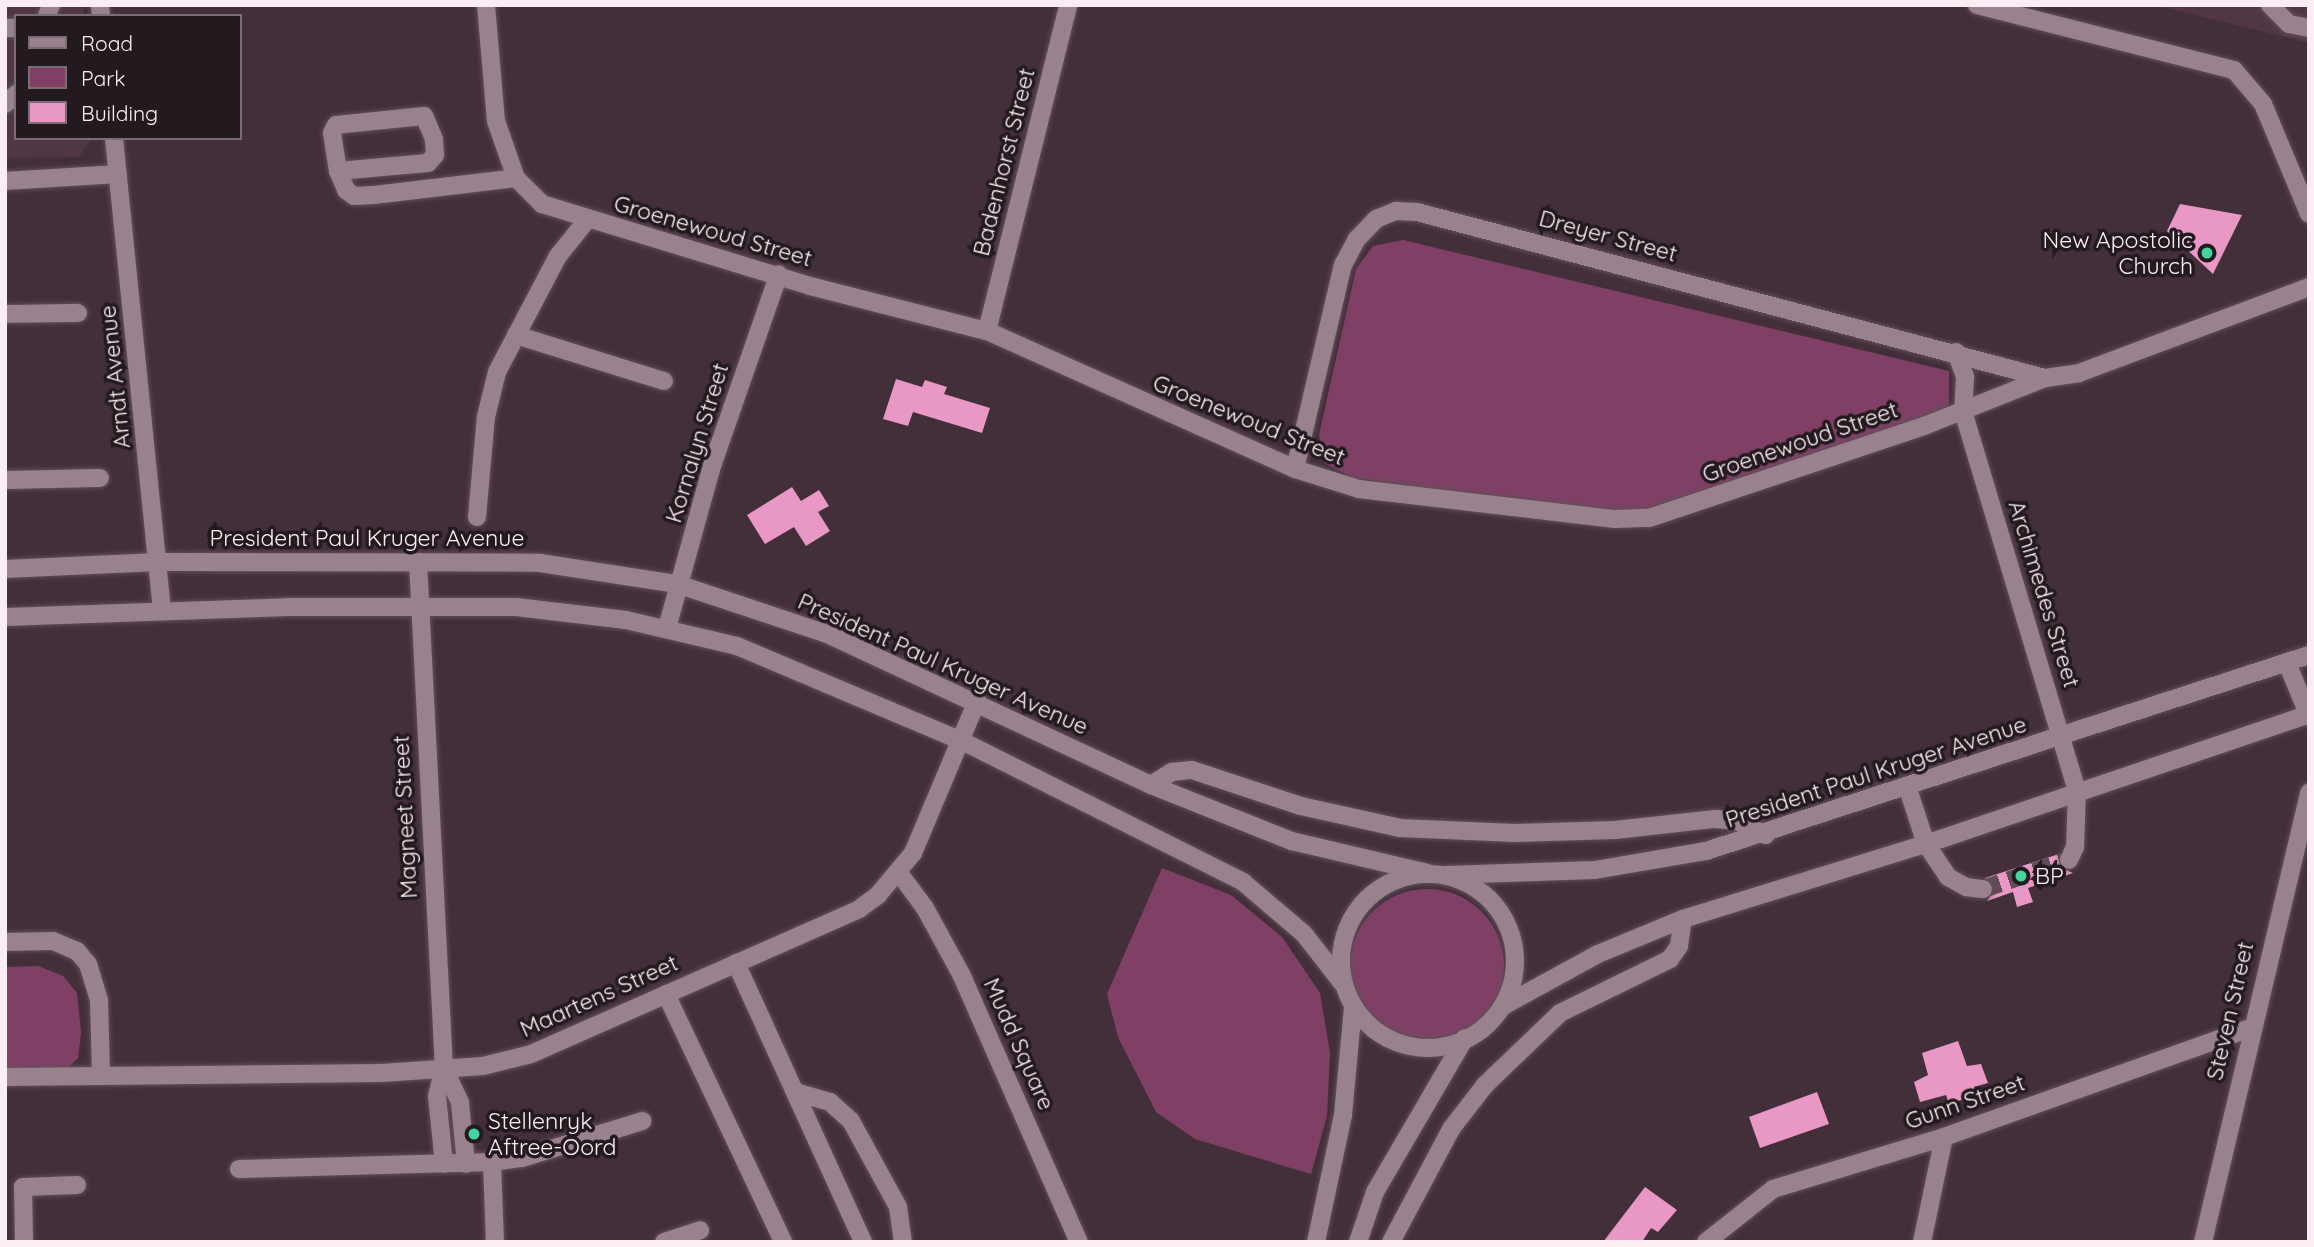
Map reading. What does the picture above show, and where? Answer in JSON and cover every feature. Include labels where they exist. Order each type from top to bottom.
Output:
[{"type":"street","name":"Groenewoud Street","points":[[486,5],[496,121],[516,178],[542,204],[587,220],[987,331],[1295,469],[1359,489],[1637,520],[1963,411],[2045,378],[2078,373],[2309,287]]},
{"type":"street","name":"Badenhorst Street","points":[[987,331],[1068,5]]},
{"type":"street","points":[[1977,5],[2042,13],[2234,70],[2263,104],[2309,214]]},
{"type":"street","points":[[2270,5],[2289,24],[2309,28]]},
{"type":"street","points":[[338,171],[428,163],[435,155],[429,118],[336,125],[332,133],[338,171],[346,190],[354,196],[516,178]]},
{"type":"street","name":"Arndt Avenue","points":[[114,140],[162,611]]},
{"type":"street","points":[[5,181],[117,174]]},
{"type":"street","name":"Dreyer Street","points":[[1295,469],[1343,265],[1357,239],[1376,219],[1396,211],[1417,212],[1956,352],[2045,378]]},
{"type":"street","points":[[477,517],[486,416],[497,372],[558,256],[587,220]]},
{"type":"street","name":"Kornalyn Street","points":[[667,628],[677,584],[712,466],[779,274]]},
{"type":"street","points":[[5,314],[78,313]]},
{"type":"street","points":[[516,335],[664,381]]},
{"type":"street","name":"Archimedes Street","points":[[1956,352],[1965,377],[1963,411],[2077,791],[2075,847],[2069,860]]},
{"type":"street","name":"Dreyer Street","points":[[1306,430],[1319,478]]},
{"type":"street","points":[[5,480],[100,478]]},
{"type":"street","name":"President Paul Kruger Avenue","points":[[5,569],[158,562],[541,563],[677,584],[827,634],[977,701],[1151,785],[1292,841],[1427,873]]},
{"type":"street","name":"Magneet Street","points":[[418,562],[444,1069]]},
{"type":"street","points":[[5,617],[420,606],[550,610],[667,628],[794,667],[960,740],[1242,882],[1304,934],[1343,984],[1353,1007],[1372,1028],[1397,1042],[1425,1048],[1465,1038],[1479,1031],[1503,1006],[1598,954],[1683,919],[1926,844],[2309,714],[2287,663]]},
{"type":"street","name":"President Paul Kruger Avenue","points":[[1446,875],[1595,870],[1706,851],[1766,835],[2062,739],[2309,655]]},
{"type":"street","name":"Maartens Street","points":[[5,1077],[101,1073],[444,1069],[483,1066],[531,1054],[859,909],[899,873],[913,853],[977,701]]},
{"type":"street","points":[[1151,785],[1172,772],[1192,770],[1301,806],[1401,828],[1515,833],[1615,830],[1715,819],[1737,821],[1766,835]]},
{"type":"street","points":[[1908,789],[1926,844],[1948,877],[1966,887],[1983,889]]},
{"type":"street","name":"Steven Street","points":[[2203,1242],[2250,1028],[2309,792]]},
{"type":"street","name":"Mudd Square","points":[[899,873],[925,908],[962,976],[1079,1242]]},
{"type":"street","points":[[1343,984],[1340,952],[1355,913],[1368,896],[1395,879],[1427,873],[1446,875],[1483,894],[1508,926],[1514,967],[1503,1006]]},
{"type":"street","points":[[1391,1242],[1451,1129],[1485,1085],[1560,1013],[1670,959],[1679,946],[1683,919]]},
{"type":"street","points":[[5,942],[53,941],[77,951],[88,964],[99,1000],[101,1073]]},
{"type":"street","points":[[736,963],[863,1242]]},
{"type":"street","points":[[666,993],[783,1242]]},
{"type":"street","points":[[1316,1242],[1343,1115],[1353,1007]]},
{"type":"street","name":"Gunn Street","points":[[1706,1242],[1773,1189],[1944,1137],[2250,1028]]},
{"type":"street","points":[[1358,1242],[1375,1192],[1465,1038]]},
{"type":"street","points":[[444,1069],[437,1096],[444,1164]]},
{"type":"street","points":[[444,1069],[460,1103],[466,1164]]},
{"type":"street","points":[[795,1093],[830,1102],[851,1121],[898,1208],[903,1242]]},
{"type":"street","points":[[239,1169],[492,1162],[522,1158],[642,1121]]},
{"type":"street","points":[[1922,1242],[1944,1137]]},
{"type":"street","points":[[492,1162],[495,1242]]},
{"type":"street","points":[[24,1242],[23,1187],[77,1185]]},
{"type":"street","points":[[664,1242],[700,1230]]},
{"type":"shaded area","points":[[5,5],[83,5],[84,14],[14,14],[14,140],[91,140],[79,157],[5,158]]},
{"type":"shaded area","points":[[2154,5],[2309,5],[2309,43]]},
{"type":"green space","points":[[1403,240],[1949,371],[1949,410],[1630,514],[1354,478],[1324,463],[1319,435],[1356,269],[1373,246]]},
{"type":"green space","points":[[1162,868],[1231,895],[1282,937],[1320,993],[1330,1053],[1327,1116],[1311,1174],[1195,1139],[1156,1112],[1118,1037],[1107,994]]},
{"type":"green space","points":[[1427,889],[1456,895],[1481,912],[1498,937],[1504,966],[1498,995],[1481,1020],[1456,1037],[1427,1043],[1398,1037],[1373,1020],[1356,995],[1350,966],[1356,937],[1373,912],[1398,895]]},
{"type":"green space","points":[[38,966],[63,976],[77,993],[81,1033],[78,1058],[58,1077],[5,1078],[5,967]]},
{"type":"building","name":"New Apostolic Church","points":[[2180,204],[2242,215],[2213,274],[2167,231]]},
{"type":"building","points":[[896,379],[922,387],[925,380],[947,387],[944,394],[990,408],[982,433],[913,412],[908,426],[883,419]]},
{"type":"building","points":[[792,487],[801,501],[819,490],[829,506],[818,512],[830,531],[806,546],[794,527],[765,544],[747,515]]},
{"type":"building","points":[[2059,854],[2060,867],[2073,873],[2028,888],[2033,902],[2017,907],[2013,892],[1987,901],[1994,890],[1985,878]]},
{"type":"building","points":[[1958,1041],[1967,1066],[1981,1064],[1988,1083],[1974,1087],[1976,1095],[1949,1104],[1946,1095],[1920,1102],[1914,1082],[1928,1075],[1922,1053]]},
{"type":"building","points":[[1817,1092],[1829,1124],[1760,1148],[1749,1117]]},
{"type":"building","points":[[1645,1187],[1677,1210],[1658,1232],[1651,1228],[1642,1242],[1603,1242]]},
{"type":"tunnel","points":[[1983,889],[2069,860]]},
{"type":"place","name":"New Apostolic Church","points":[[2207,253]]},
{"type":"place","name":"BP","points":[[2021,876]]},
{"type":"place","name":"Stellenryk Aftree-Oord","points":[[474,1134]]}]
